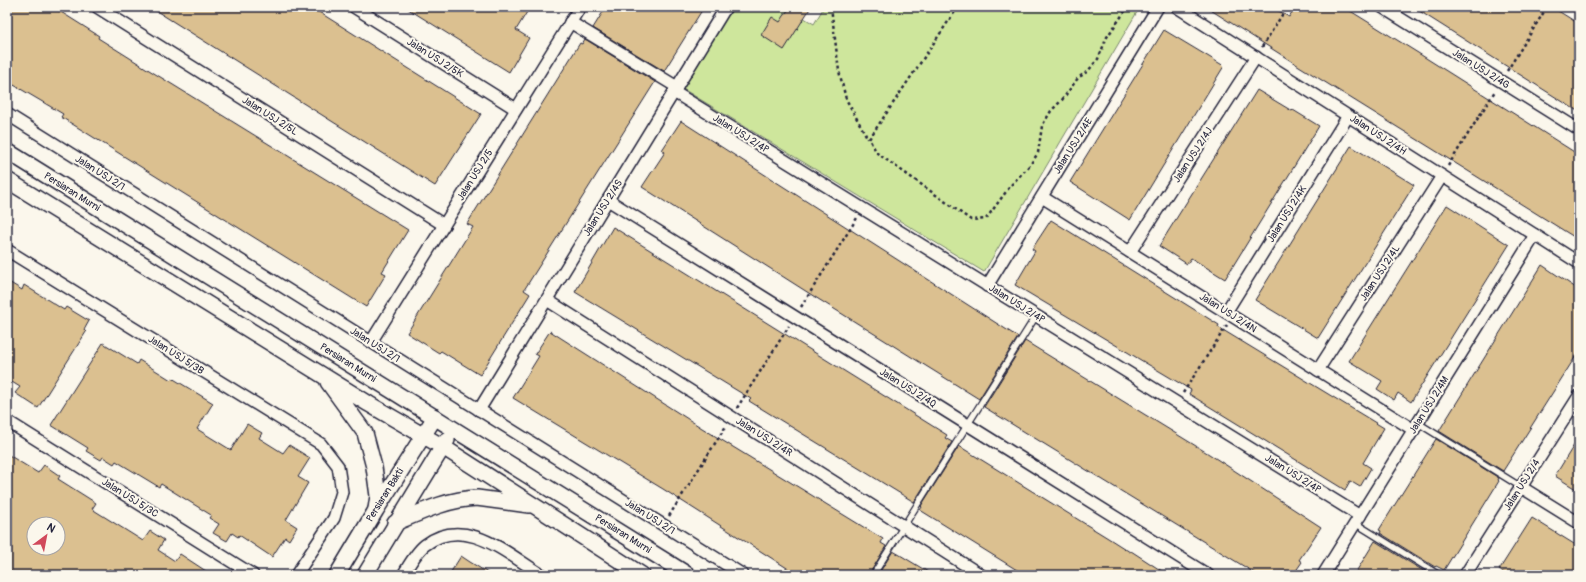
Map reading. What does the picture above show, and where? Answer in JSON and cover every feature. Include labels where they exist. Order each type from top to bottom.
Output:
[{"type":"main road","name":"Persiaran Murni","points":[[7,151],[688,575]]},
{"type":"main road","points":[[7,180],[324,376],[443,447],[642,575]]},
{"type":"main road","points":[[324,376],[365,433],[374,467],[378,496],[376,510]]},
{"type":"main road","name":"Persiaran Bakti","points":[[337,575],[422,435],[435,417]]},
{"type":"main road","points":[[365,575],[454,428]]},
{"type":"main road","points":[[395,524],[440,505],[468,498],[534,506]]},
{"type":"street","name":"Jalan USJ 2/5L","points":[[97,7],[444,225]]},
{"type":"street","name":"Jalan USJ 2/5K","points":[[354,7],[516,110]]},
{"type":"street","name":"Jalan USJ 2/5","points":[[372,342],[580,7]]},
{"type":"street","name":"Jalan USJ 2/4S","points":[[479,410],[726,7]]},
{"type":"street","name":"Jalan USJ 2/4E","points":[[987,286],[1158,7]]},
{"type":"street","name":"Jalan USJ 2/4H","points":[[1177,7],[1579,263]]},
{"type":"street","name":"Jalan USJ 2/4G","points":[[1382,7],[1579,130]]},
{"type":"street","name":"Jalan USJ 2/4P","points":[[570,22],[863,209],[1177,403],[1358,520]]},
{"type":"street","name":"Jalan USJ 2/4J","points":[[1130,252],[1256,57]]},
{"type":"street","name":"Jalan USJ 2/1","points":[[7,114],[743,575]]},
{"type":"street","name":"Jalan USJ 2/4K","points":[[1229,314],[1348,116]]},
{"type":"street","name":"Jalan USJ 2/4L","points":[[1318,370],[1442,176]]},
{"type":"street","name":"Jalan USJ 2/4N","points":[[1042,197],[1318,370],[1416,426]]},
{"type":"street","name":"Jalan USJ 2/4Q","points":[[608,200],[1208,575]]},
{"type":"street","name":"Jalan USJ 2/4M","points":[[1323,575],[1535,235]]},
{"type":"street","name":"Jalan USJ 5/3B","points":[[7,250],[321,444],[338,466],[342,492],[334,518],[296,575]]},
{"type":"street","name":"Jalan USJ 2/4R","points":[[547,300],[981,575]]},
{"type":"street","name":"Jalan USJ 2/4","points":[[1465,575],[1579,396]]},
{"type":"street","name":"Jalan USJ 5/3C","points":[[7,421],[253,575]]},
{"type":"street","points":[[1521,487],[1579,523]]},
{"type":"street","points":[[403,575],[424,546],[449,533],[461,533],[475,535],[489,542],[542,575]]},
{"type":"lane","points":[[873,575],[1036,316]]},
{"type":"lane","points":[[1416,426],[1521,487]]},
{"type":"lane","points":[[1358,520],[1439,575]]},
{"type":"path","points":[[831,7],[839,71],[846,99],[877,152],[971,220],[986,219],[1011,185],[1030,165],[1038,153],[1042,126],[1051,111],[1062,100],[1078,78],[1088,71],[1098,59],[1107,37],[1128,7]]},
{"type":"path","points":[[869,139],[958,7]]},
{"type":"path","points":[[1256,57],[1287,7]]},
{"type":"path","points":[[663,525],[863,209]]},
{"type":"path","points":[[1177,403],[1229,314]]},
{"type":"green space","points":[[733,7],[786,7],[814,24],[824,7],[1140,7],[984,272],[683,89]]},
{"type":"building","points":[[7,7],[53,7],[99,36],[98,38],[408,230],[382,272],[386,274],[366,307],[61,117],[63,114],[7,81]]},
{"type":"building","points":[[150,7],[311,7],[481,114],[435,186]]},
{"type":"building","points":[[405,7],[530,7],[516,30],[529,38],[509,72]]},
{"type":"building","points":[[606,7],[704,7],[664,71],[593,28]]},
{"type":"building","points":[[790,7],[811,7],[784,50],[761,35],[772,17],[780,22]]},
{"type":"building","points":[[1206,7],[1272,7],[1289,17],[1295,7],[1344,7],[1418,53],[1579,155],[1579,240],[1299,66]]},
{"type":"building","points":[[1413,7],[1552,7],[1579,24],[1579,112]]},
{"type":"building","points":[[1164,30],[1224,66],[1130,220],[1070,182]]},
{"type":"building","points":[[585,39],[655,82],[524,290],[530,294],[480,375],[441,351],[439,353],[407,333],[473,227],[467,224],[580,43],[582,44]]},
{"type":"building","points":[[1257,90],[1319,126],[1225,279],[1191,258],[1187,264],[1159,246]]},
{"type":"building","points":[[681,121],[1018,337],[979,399],[642,187],[665,152],[662,150]]},
{"type":"building","points":[[1351,146],[1414,185],[1318,338],[1255,300]]},
{"type":"building","points":[[1447,205],[1509,245],[1411,402],[1398,393],[1394,400],[1377,389],[1382,381],[1349,361]]},
{"type":"building","points":[[1051,220],[1219,325],[1218,327],[1384,428],[1363,463],[1371,468],[1360,487],[1350,481],[1345,490],[1189,394],[1191,390],[1015,285],[1035,251],[1032,249]]},
{"type":"building","points":[[613,227],[947,435],[945,438],[952,442],[914,502],[749,401],[751,399],[575,292]]},
{"type":"building","points":[[1542,265],[1579,290],[1579,351],[1503,471],[1439,431]]},
{"type":"building","points":[[7,281],[22,290],[24,285],[64,310],[66,307],[89,321],[84,330],[86,332],[38,408],[15,393],[20,387],[7,379]]},
{"type":"building","points":[[550,331],[702,428],[883,539],[881,543],[886,546],[869,575],[798,575],[663,489],[513,398],[539,356],[535,354]]},
{"type":"building","points":[[1025,341],[1209,454],[1321,527],[1299,560],[1302,562],[1293,575],[1258,575],[984,407]]},
{"type":"building","points":[[103,343],[137,364],[139,360],[171,380],[172,378],[213,403],[197,429],[231,450],[247,424],[262,433],[259,438],[283,453],[289,445],[310,458],[298,477],[308,483],[286,520],[297,527],[289,540],[285,537],[272,557],[239,535],[238,537],[232,533],[227,541],[213,533],[219,524],[209,518],[211,515],[161,484],[159,487],[116,461],[114,464],[103,457],[101,460],[86,451],[88,448],[51,425]]},
{"type":"building","points":[[1579,437],[1579,491],[1555,476]]},
{"type":"building","points":[[1436,439],[1499,478],[1499,481],[1444,570],[1436,566],[1435,567],[1380,533],[1381,531],[1379,530]]},
{"type":"building","points":[[959,446],[1168,575],[1025,575],[920,510],[922,507],[921,506]]},
{"type":"building","points":[[7,454],[38,473],[44,465],[60,476],[58,479],[96,503],[92,509],[143,541],[150,531],[164,540],[158,550],[175,561],[180,554],[212,575],[119,575],[109,569],[105,575],[17,575],[7,568]]},
{"type":"building","points":[[1532,518],[1579,547],[1579,575],[1507,575],[1499,570]]},
{"type":"building","points":[[1375,541],[1430,575],[1354,575]]},
{"type":"building","points":[[893,551],[900,555],[933,575],[878,575]]},
{"type":"building","points":[[461,556],[470,562],[491,575],[449,575]]}]
